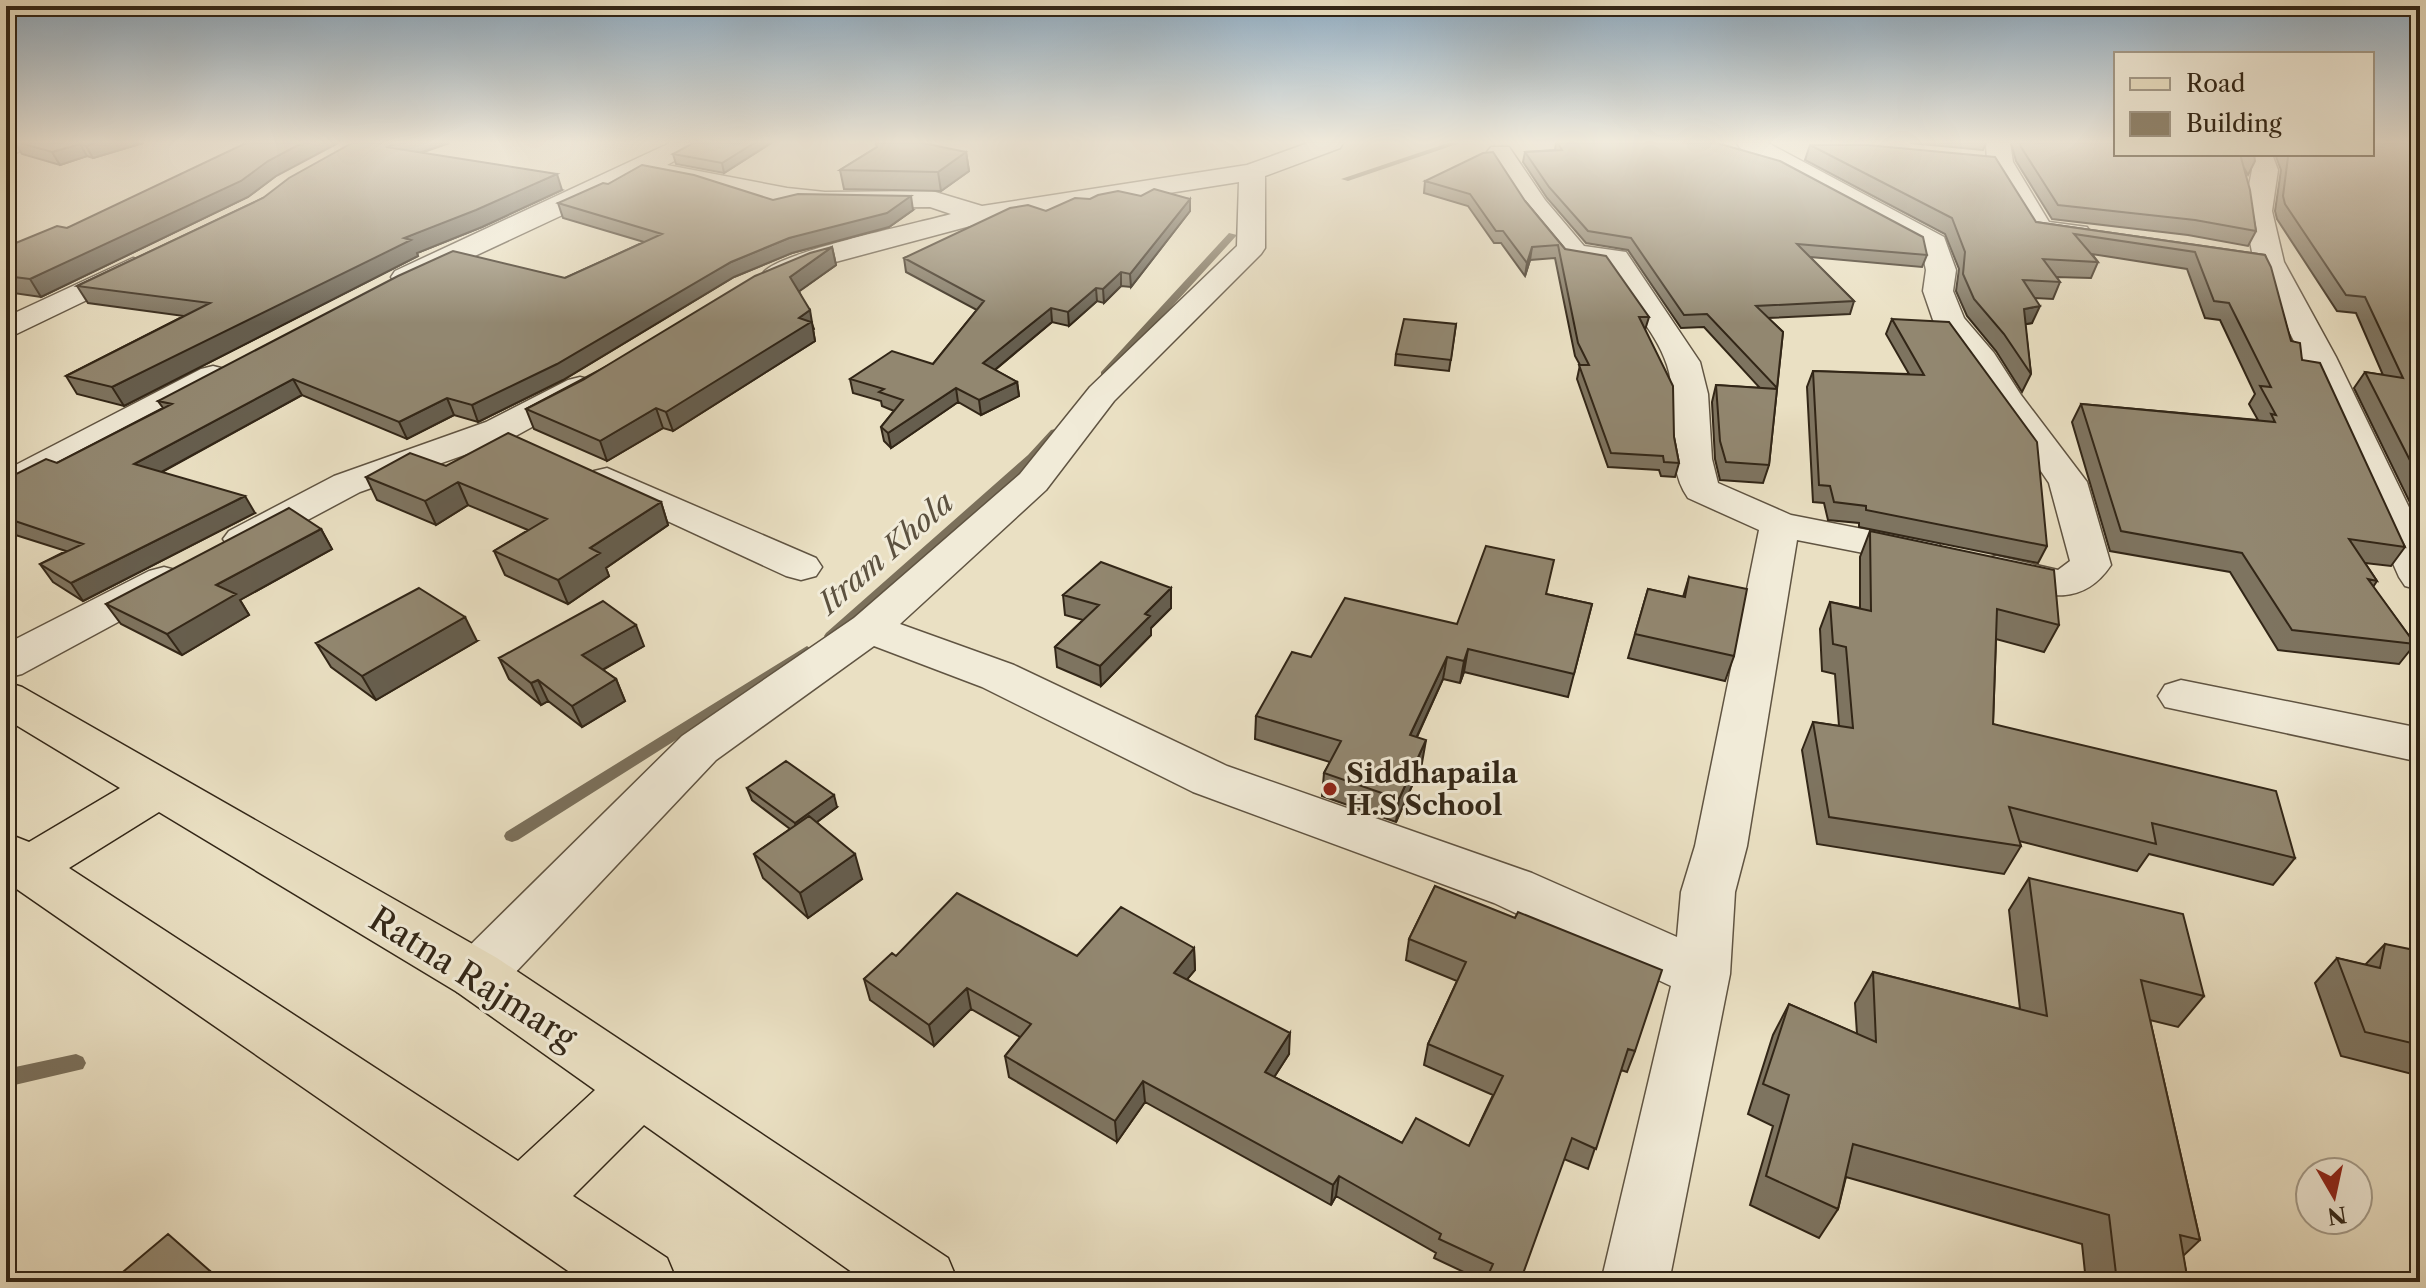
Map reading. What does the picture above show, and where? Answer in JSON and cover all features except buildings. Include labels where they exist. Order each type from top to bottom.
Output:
[{"type":"main road","name":"Ratna Rajmarg","points":[[6,698],[477,975],[924,1282]]},
{"type":"main road","points":[[159,788],[17,861],[643,1282]]},
{"type":"main road","points":[[522,1201],[640,1088]]},
{"type":"street","points":[[378,290],[566,203]]},
{"type":"street","points":[[946,203],[983,214]]},
{"type":"street","points":[[747,286],[803,262],[983,214],[1053,203]]},
{"type":"street","points":[[477,975],[699,748],[869,628],[1033,482],[1102,394],[1251,248],[1252,203]]},
{"type":"street","points":[[1534,203],[1575,254],[1616,258],[1683,362],[1694,416],[1695,476],[1701,490],[1780,525],[2065,585],[2091,565],[2068,482],[2007,400],[1982,360],[1949,320],[1938,291],[1941,270],[1934,243],[1861,203]]},
{"type":"street","points":[[2026,203],[2040,229],[2099,236]]},
{"type":"street","points":[[2259,203],[2256,259],[2319,357],[2420,577]]},
{"type":"street","points":[[6,329],[161,254]]},
{"type":"street","points":[[6,485],[240,362]]},
{"type":"street","points":[[6,663],[347,484],[499,430],[602,374]]},
{"type":"street","points":[[499,430],[801,567]]},
{"type":"street","points":[[1635,1282],[1702,974],[1708,892],[1721,846],[1780,525]]},
{"type":"street","points":[[869,628],[998,676],[1210,779],[1513,888],[1702,974]]},
{"type":"street","points":[[2181,696],[2420,745]]},
{"type":"waterway","name":"Itram Khola","points":[[1105,374],[1232,235]]},
{"type":"waterway","name":"Itram Khola","points":[[831,636],[1032,457],[1055,432]]},
{"type":"waterway","name":"Itram Khola","points":[[512,836],[807,651]]},
{"type":"waterway","name":"Itram Khola","points":[[6,1078],[76,1063]]},
{"type":"place","name":"Siddhapaila H.S School","points":[[1330,789]]}]
